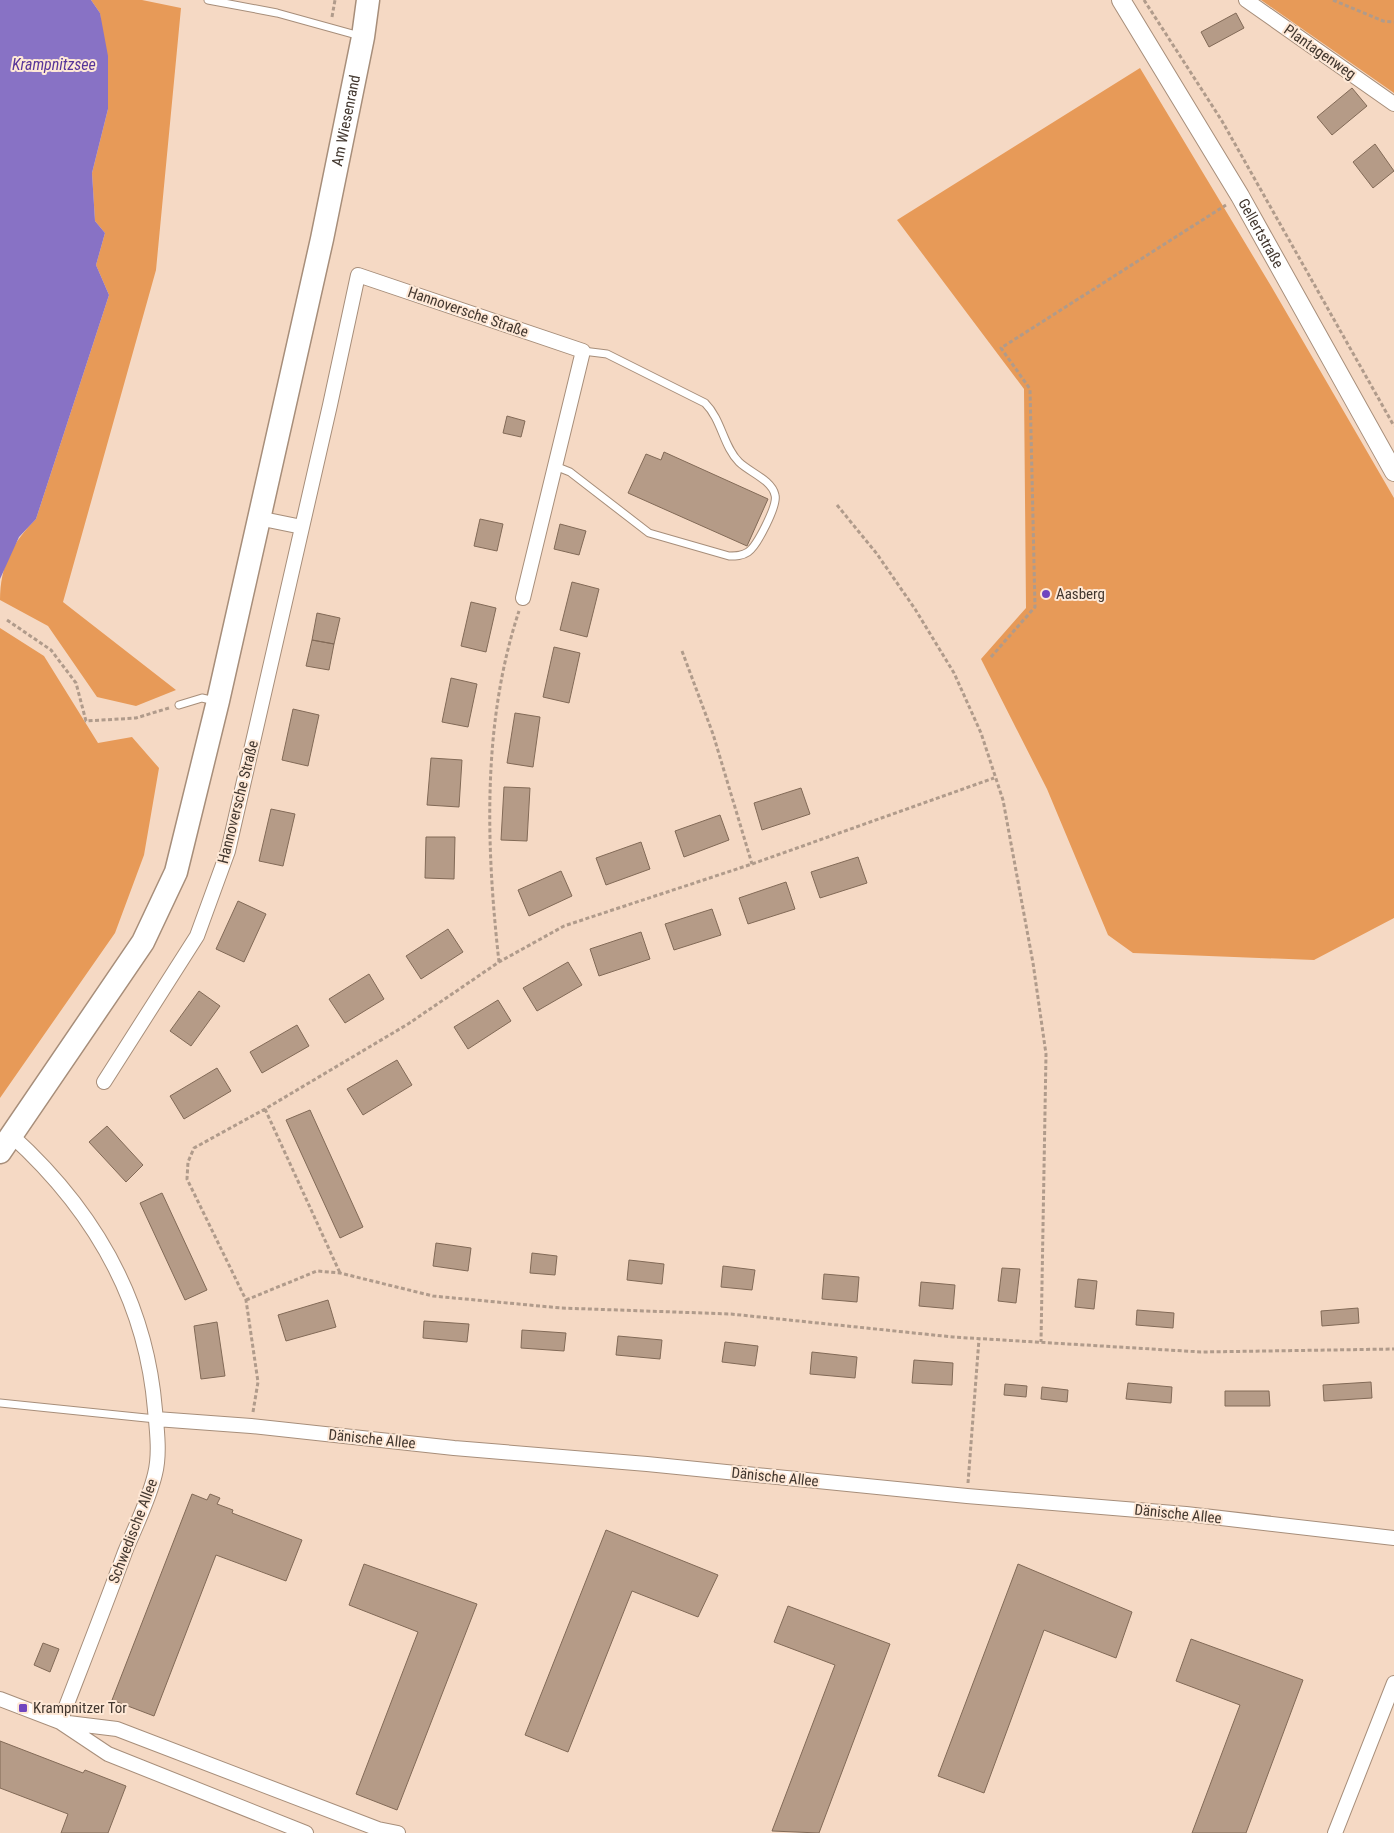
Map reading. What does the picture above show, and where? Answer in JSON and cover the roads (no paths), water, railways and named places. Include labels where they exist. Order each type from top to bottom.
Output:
[{"type":"main road","name":"Am Wiesenrand","points":[[6,1144],[143,942],[176,872],[218,701],[322,239],[363,37],[368,0]]},
{"type":"street","name":"Gellertstraße","points":[[1121,0],[1240,196],[1394,472]]},
{"type":"street","name":"Plantagenweg","points":[[1246,0],[1394,104]]},
{"type":"street","name":"Hannoversche Straße","points":[[104,1082],[197,936],[228,851],[358,275],[583,351]]},
{"type":"street","points":[[523,598],[583,351]]},
{"type":"street","points":[[258,518],[302,527]]},
{"type":"street","name":"Schwedische Allee","points":[[6,1144],[46,1168],[78,1205],[112,1260],[131,1304],[145,1349],[156,1419],[156,1474],[60,1722]]},
{"type":"street","name":"Dänische Allee","points":[[156,1419],[251,1426],[454,1448],[647,1464],[967,1496],[1186,1514],[1394,1538]]},
{"type":"street","points":[[1335,1833],[1394,1683]]},
{"type":"street","points":[[0,1699],[60,1722],[108,1754],[306,1833]]},
{"type":"street","points":[[60,1722],[118,1729],[378,1829],[398,1833]]},
{"type":"lane","points":[[208,0],[277,13],[363,37]]},
{"type":"lane","points":[[555,466],[570,472],[649,533],[729,556],[739,556],[748,552],[754,545],[776,503],[775,494],[770,486],[739,462],[732,452],[712,411],[705,403],[607,354],[583,351]]},
{"type":"lane","points":[[179,705],[202,698],[218,701]]},
{"type":"lane","points":[[0,1403],[156,1419]]},
{"type":"water","name":"Krampnitzsee","points":[[0,0],[91,0],[100,13],[108,56],[108,109],[92,173],[95,221],[105,233],[96,265],[109,295],[36,519],[19,537],[0,579]]},
{"type":"place","name":"Aasberg","points":[[1046,594]]},
{"type":"place","name":"Krampnitzer Tor","points":[[23,1708]]}]
